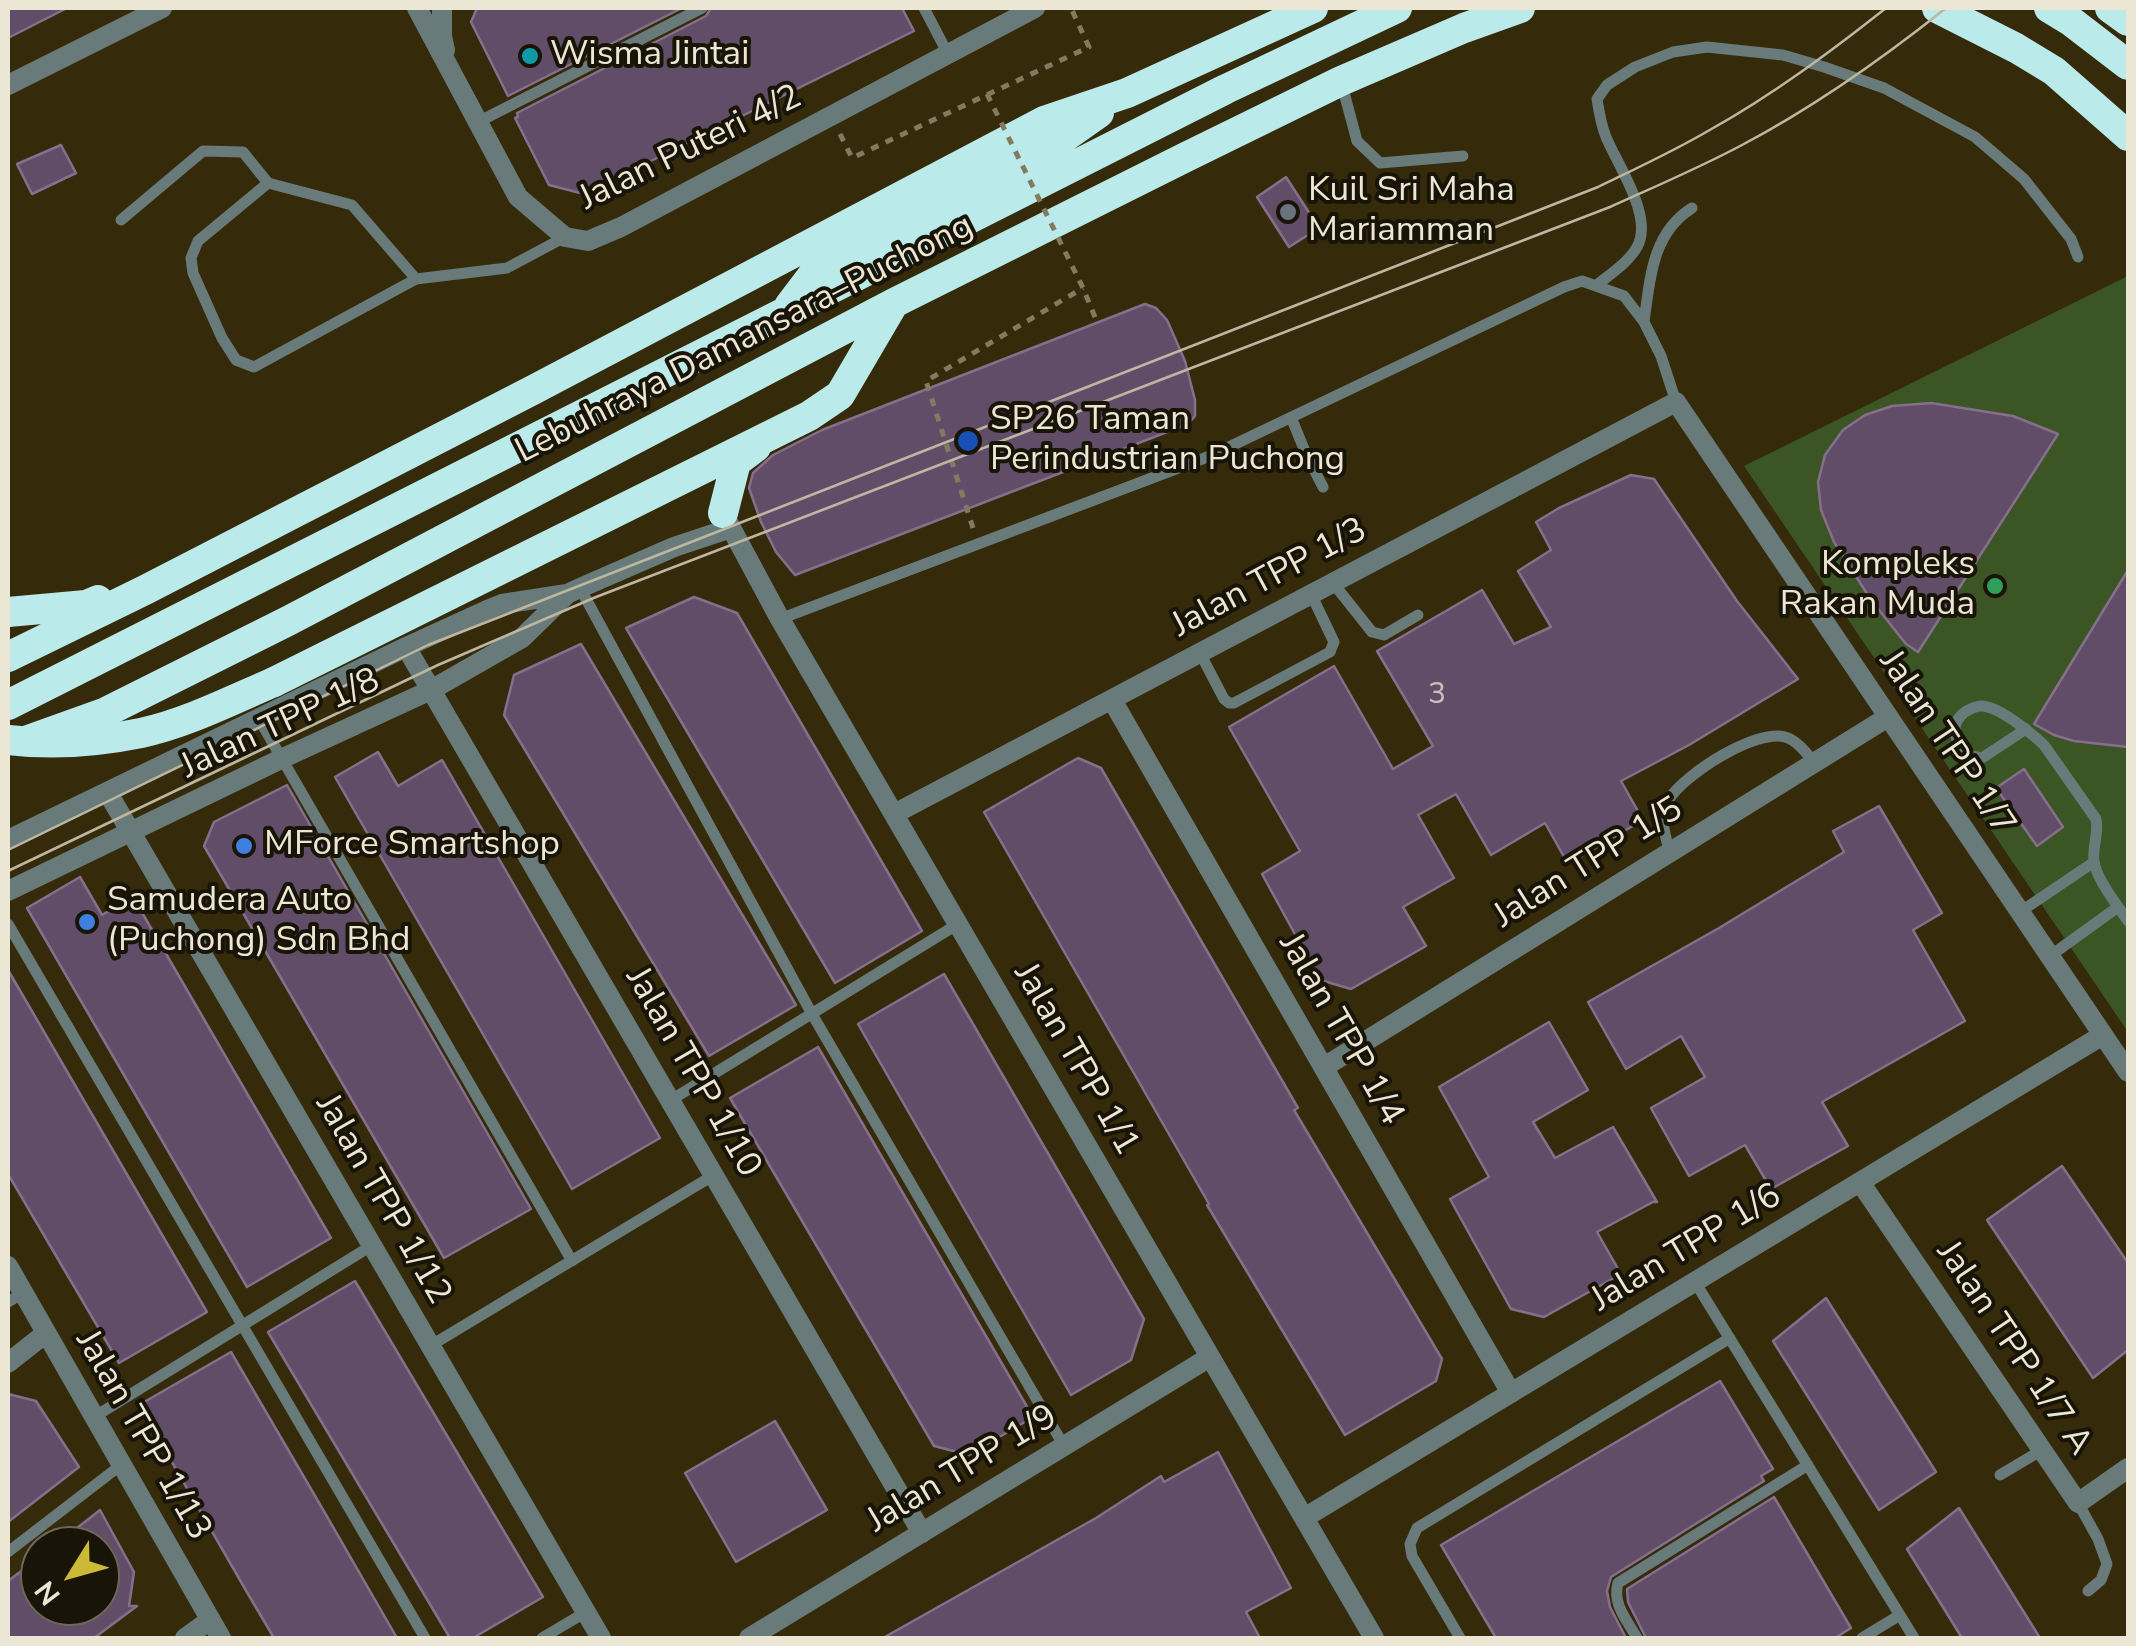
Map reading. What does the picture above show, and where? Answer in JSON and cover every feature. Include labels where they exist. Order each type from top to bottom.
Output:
[{"type":"highway","points":[[8,657],[533,390],[1044,121],[1126,93],[1313,8]]},
{"type":"highway","name":"Lebuhraya Damansara–Puchong","points":[[8,706],[1226,89],[1397,8]]},
{"type":"highway","name":"Lebuhraya Damansara–Puchong","points":[[8,744],[106,712],[894,303],[1341,80],[1520,8]]},
{"type":"highway","points":[[1937,8],[2054,71],[2128,136]]},
{"type":"highway","points":[[2049,8],[2128,64]]},
{"type":"highway","points":[[2110,8],[2128,21]]},
{"type":"highway","points":[[784,313],[814,273],[1055,144],[1126,93]]},
{"type":"highway","points":[[8,744],[90,741],[144,732],[239,697],[774,434],[840,395],[894,303]]},
{"type":"highway","points":[[727,520],[736,462],[774,434]]},
{"type":"highway","points":[[661,490],[690,490],[715,504],[727,520]]},
{"type":"highway","points":[[8,612],[86,605],[111,594],[146,590]]},
{"type":"street","points":[[8,85],[162,8]]},
{"type":"street","name":"Jalan Puteri 4/2","points":[[417,8],[518,197],[565,237],[588,240],[621,227],[1035,8]]},
{"type":"street","points":[[442,8],[442,36],[449,67]]},
{"type":"street","name":"Jalan TPP 1/3","points":[[894,814],[1676,402]]},
{"type":"street","name":"Jalan TPP 1/7","points":[[1676,402],[2128,1072]]},
{"type":"street","name":"Jalan TPP 1/8","points":[[8,840],[406,646],[502,604],[574,591],[727,520]]},
{"type":"street","name":"Jalan TPP 1/1","points":[[727,520],[780,618],[1374,1638]]},
{"type":"street","name":"Jalan TPP 1/8","points":[[8,891],[431,690],[522,638],[574,591]]},
{"type":"street","name":"Jalan TPP 1/10","points":[[406,646],[922,1532]]},
{"type":"street","name":"Jalan TPP 1/4","points":[[1112,700],[1511,1393]]},
{"type":"street","name":"Jalan TPP 1/5","points":[[1324,1067],[1888,717]]},
{"type":"street","name":"Jalan TPP 1/12","points":[[108,793],[601,1638]]},
{"type":"street","name":"Jalan TPP 1/6","points":[[1304,1518],[2103,1034]]},
{"type":"street","name":"Jalan TPP 1/7 A","points":[[1860,1182],[2078,1502],[2128,1468]]},
{"type":"street","name":"Jalan TPP 1/13","points":[[8,1266],[15,1297],[46,1333],[215,1629]]},
{"type":"street","points":[[8,1362],[46,1333]]},
{"type":"street","name":"Jalan TPP 1/9","points":[[749,1638],[1210,1357]]},
{"type":"street","points":[[185,1638],[215,1629]]},
{"type":"lane","points":[[478,122],[702,8]]},
{"type":"lane","points":[[924,8],[948,54]]},
{"type":"lane","points":[[1597,285],[1639,246],[1642,218],[1606,137],[1596,99],[1607,85],[1634,67],[1673,52],[1707,47],[1783,55],[1884,88],[1975,138],[2024,179],[2071,239],[2078,257]]},
{"type":"lane","points":[[1341,80],[1357,141],[1380,162],[1463,156]]},
{"type":"lane","points":[[121,220],[203,151],[243,152],[268,183],[352,205],[416,279]]},
{"type":"lane","points":[[268,183],[198,241],[190,258],[222,338],[236,360],[254,366],[416,279],[507,268],[565,237]]},
{"type":"lane","points":[[1644,322],[1656,253],[1674,219],[1692,208]]},
{"type":"lane","points":[[780,618],[1210,456],[1564,286],[1582,281],[1624,296],[1644,322],[1676,402]]},
{"type":"lane","points":[[1291,417],[1323,487]]},
{"type":"lane","points":[[1333,583],[1378,635],[1418,615]]},
{"type":"lane","points":[[574,591],[812,1014],[1064,1446]]},
{"type":"lane","points":[[1200,653],[1224,700],[1234,703],[1330,652],[1334,642],[1311,594]]},
{"type":"lane","points":[[2026,729],[1982,758],[1967,754],[1954,731],[1963,714],[1982,706],[2026,729],[2044,745],[2096,819],[2097,872],[2128,920]]},
{"type":"lane","points":[[259,719],[572,1260]]},
{"type":"lane","points":[[1670,852],[1662,825],[1667,801],[1688,778],[1713,761],[1748,742],[1782,736],[1815,762]]},
{"type":"lane","points":[[2020,912],[2094,862]]},
{"type":"lane","points":[[2050,956],[2118,907]]},
{"type":"lane","points":[[8,924],[425,1638]]},
{"type":"lane","points":[[670,1100],[958,924]]},
{"type":"lane","points":[[430,1346],[714,1175]]},
{"type":"lane","points":[[94,1417],[371,1246]]},
{"type":"lane","points":[[1695,1282],[1914,1638]]},
{"type":"lane","points":[[1460,1638],[1412,1556],[1410,1544],[1417,1528],[1730,1338]]},
{"type":"lane","points":[[2000,1475],[2042,1450]]},
{"type":"lane","points":[[8,1552],[121,1465]]},
{"type":"lane","points":[[1637,1638],[1616,1602],[1618,1583],[1808,1465]]},
{"type":"lane","points":[[2078,1502],[2107,1564],[2100,1580],[2088,1590]]},
{"type":"lane","points":[[542,1638],[586,1612]]},
{"type":"lane","points":[[1862,1638],[1900,1615]]},
{"type":"path","points":[[852,158],[1089,47],[1071,8]]},
{"type":"path","points":[[987,94],[1097,322]]},
{"type":"path","points":[[978,544],[926,382],[1083,288]]},
{"type":"green space","points":[[2128,276],[2128,1032],[1744,466]]},
{"type":"building","points":[[8,8],[67,8],[8,38]]},
{"type":"building","name":"Wisma Jintai","points":[[477,8],[682,8],[508,96],[471,22]]},
{"type":"building","points":[[711,8],[902,8],[914,31],[584,194],[549,185],[515,118],[517,113],[706,16]]},
{"type":"building","points":[[61,145],[76,173],[32,194],[17,164]]},
{"type":"building","name":"Kuil Sri Maha Mariamman","points":[[1286,177],[1319,228],[1289,247],[1257,197]]},
{"type":"building","name":"SP26 Taman Perindustrian Puchong","points":[[1145,304],[1156,308],[1167,320],[1185,361],[1195,400],[1195,416],[1188,424],[795,575],[776,552],[749,488],[753,473],[773,455],[822,430]]},
{"type":"building","points":[[1931,403],[2013,416],[2058,434],[1918,652],[1906,644],[1871,600],[1834,542],[1821,510],[1818,482],[1825,455],[1843,430],[1865,415],[1892,406]]},
{"type":"building","points":[[1631,475],[1654,479],[1737,601],[1798,679],[1621,781],[1643,820],[1568,864],[1545,823],[1491,855],[1456,794],[1418,815],[1454,878],[1403,907],[1426,946],[1351,989],[1320,980],[1262,874],[1300,851],[1229,727],[1334,666],[1393,769],[1433,746],[1377,651],[1482,590],[1514,644],[1551,627],[1518,571],[1551,550],[1536,522]]},
{"type":"building","points":[[2128,570],[2128,747],[2054,735],[2034,724]]},
{"type":"building","points":[[694,597],[737,613],[922,931],[835,983],[626,628]]},
{"type":"building","points":[[581,644],[796,1005],[709,1056],[504,715],[514,675]]},
{"type":"building","points":[[378,752],[398,786],[442,760],[660,1138],[572,1189],[335,777]]},
{"type":"building","points":[[1078,758],[1101,768],[1298,1108],[1294,1110],[1442,1359],[1436,1381],[1345,1435],[1207,1205],[984,812]]},
{"type":"building","points":[[2024,769],[2063,827],[2037,846],[1996,788]]},
{"type":"building","points":[[287,785],[531,1209],[444,1258],[204,846],[214,822]]},
{"type":"building","points":[[1879,806],[1942,913],[1913,930],[1965,1021],[1822,1102],[1848,1146],[1771,1189],[1745,1145],[1689,1176],[1651,1108],[1705,1077],[1681,1036],[1626,1069],[1588,1002],[1844,852],[1833,831]]},
{"type":"building","points":[[80,877],[102,915],[133,897],[331,1238],[247,1287],[27,908]]},
{"type":"building","points":[[8,970],[207,1312],[119,1363],[8,1174]]},
{"type":"building","points":[[944,974],[1144,1319],[1131,1360],[1071,1395],[858,1024]]},
{"type":"building","points":[[1549,1022],[1588,1090],[1533,1122],[1555,1158],[1613,1127],[1657,1202],[1597,1232],[1621,1274],[1544,1317],[1511,1309],[1450,1199],[1489,1177],[1439,1087]]},
{"type":"building","points":[[818,1047],[1033,1417],[969,1455],[934,1446],[730,1098]]},
{"type":"building","points":[[2062,1166],[2128,1263],[2128,1350],[2093,1378],[1987,1220]]},
{"type":"building","points":[[355,1281],[543,1597],[473,1638],[450,1638],[268,1332]]},
{"type":"building","points":[[1826,1298],[1936,1472],[1879,1510],[1773,1341]]},
{"type":"building","points":[[231,1352],[397,1638],[274,1638],[248,1594],[139,1405]]},
{"type":"building","points":[[1720,1381],[1773,1469],[1761,1476],[1764,1481],[1611,1577],[1607,1591],[1610,1607],[1626,1638],[1496,1638],[1441,1545]]},
{"type":"building","points":[[8,1394],[36,1401],[79,1467],[8,1522]]},
{"type":"building","points":[[775,1421],[827,1510],[736,1562],[685,1473]]},
{"type":"building","points":[[1218,1452],[1291,1588],[1246,1612],[1260,1638],[883,1638],[1096,1518],[1161,1476],[1164,1482]]},
{"type":"building","points":[[1774,1497],[1851,1628],[1835,1638],[1646,1638],[1628,1602],[1627,1589]]},
{"type":"building","points":[[1959,1508],[2040,1638],[1962,1638],[1907,1549]]},
{"type":"building","points":[[100,1510],[109,1526],[80,1526]]},
{"type":"building","points":[[120,1546],[134,1572],[129,1606],[137,1606],[120,1619]]},
{"type":"building","points":[[20,1572],[20,1626],[110,1626],[94,1638],[8,1638],[8,1581]]},
{"type":"tram line","points":[[8,850],[428,645],[1598,187],[1681,146],[1754,103],[1886,8]]},
{"type":"tram line","points":[[8,871],[438,665],[596,597],[1610,207],[1726,153],[1795,115],[1946,8]]},
{"type":"place","name":"Wisma Jintai","points":[[530,56]]},
{"type":"place","name":"Kuil Sri Maha Mariamman","points":[[1288,212]]},
{"type":"place","name":"SP26 Taman Perindustrian Puchong","points":[[968,441]]},
{"type":"place","name":"Kompleks Rakan Muda","points":[[1995,586]]},
{"type":"place","name":"MForce Smartshop","points":[[244,846]]},
{"type":"place","name":"Samudera Auto (Puchong) Sdn Bhd","points":[[87,922]]}]
